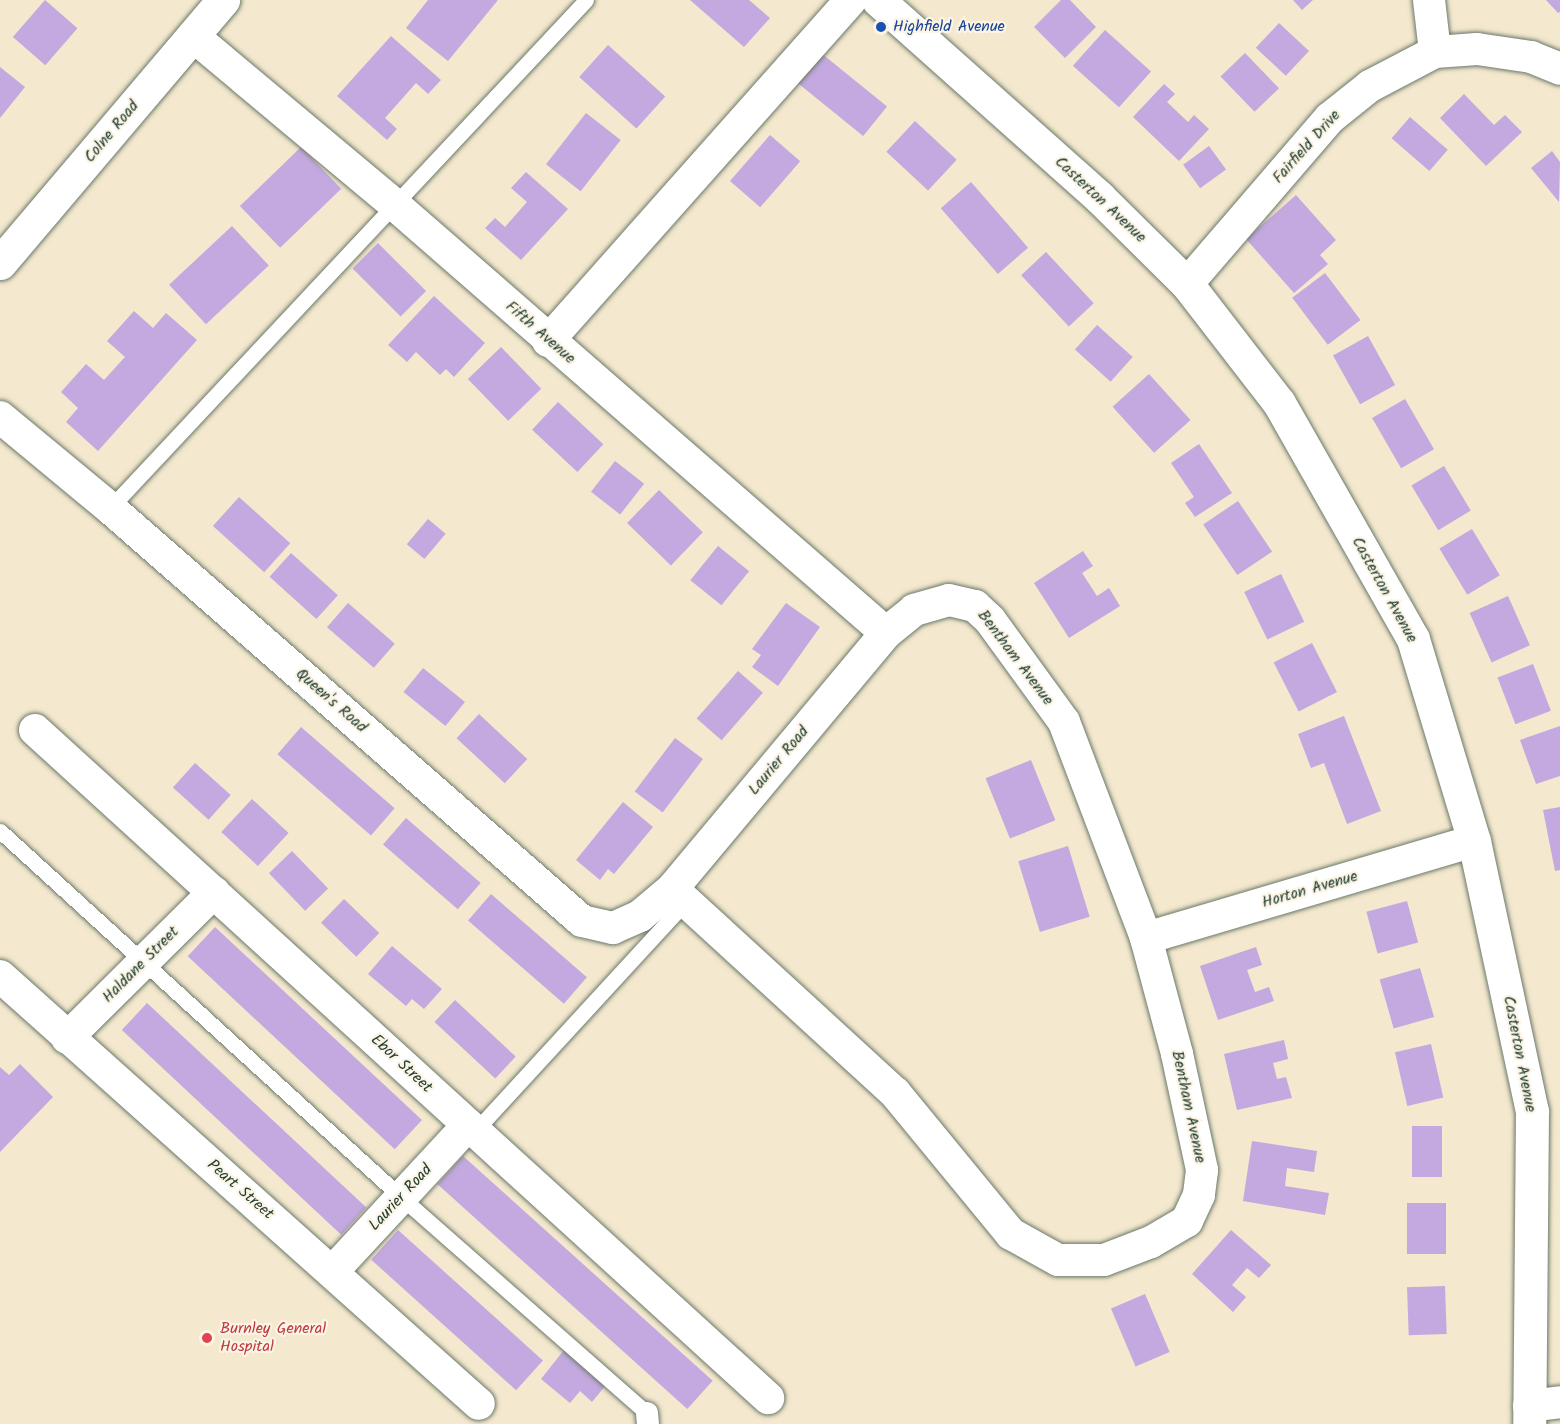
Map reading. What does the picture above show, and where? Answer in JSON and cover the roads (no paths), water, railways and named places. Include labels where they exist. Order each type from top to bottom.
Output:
[{"type":"main road","name":"Colne Road","points":[[0,263],[223,0]]},
{"type":"main road","name":"Casterton Avenue","points":[[878,0],[1099,197],[1187,284],[1279,403],[1413,639],[1474,841],[1532,1111],[1539,1411]]},
{"type":"street","points":[[548,340],[851,0]]},
{"type":"street","points":[[1429,0],[1435,52]]},
{"type":"street","name":"Fifth Avenue","points":[[193,36],[395,206],[886,633]]},
{"type":"street","name":"Fairfield Drive","points":[[1187,284],[1330,118],[1370,86],[1435,52],[1478,49],[1531,57],[1560,69]]},
{"type":"street","name":"Queen's Road","points":[[0,417],[110,508],[582,921],[613,928],[678,896]]},
{"type":"street","name":"Bentham Avenue","points":[[678,896],[895,1093],[1011,1234],[1058,1260],[1104,1260],[1151,1242],[1187,1221],[1199,1195],[1202,1170],[1177,1054],[1146,938],[1064,722],[990,620],[975,606],[949,600],[914,610],[886,633]]},
{"type":"street","name":"Laurier Road","points":[[678,896],[886,633]]},
{"type":"street","name":"Ebor Street","points":[[35,730],[768,1398]]},
{"type":"street","name":"Horton Avenue","points":[[1146,938],[1474,841]]},
{"type":"street","name":"Haldane Street","points":[[68,1038],[214,892]]},
{"type":"street","name":"Peart Street","points":[[0,976],[333,1271],[479,1404]]},
{"type":"street","name":"Laurier Road","points":[[333,1271],[471,1128]]},
{"type":"lane","points":[[110,508],[395,206],[585,0]]},
{"type":"lane","points":[[0,831],[648,1419]]},
{"type":"lane","name":"Laurier Road","points":[[471,1128],[678,896]]},
{"type":"place","name":"Highfield Avenue","points":[[881,27]]},
{"type":"place","name":"Burnley General Hospital","points":[[207,1338]]}]
